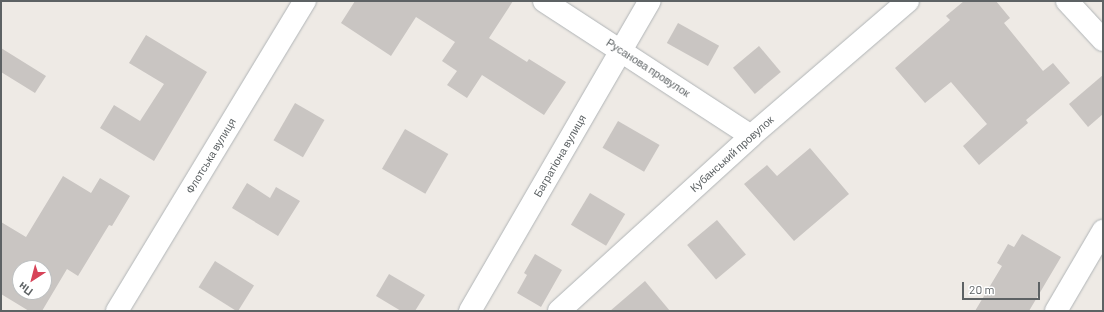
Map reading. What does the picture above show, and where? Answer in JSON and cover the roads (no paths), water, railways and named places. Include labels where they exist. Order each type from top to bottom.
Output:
[{"type":"street","name":"Флотська вулиця","points":[[117,311],[306,1]]},
{"type":"street","name":"Русанова провулок","points":[[544,1],[751,136]]},
{"type":"street","name":"Багратіона вулиця","points":[[470,311],[650,1]]},
{"type":"street","name":"Кубанський провулок","points":[[559,311],[751,136],[908,1]]},
{"type":"street","points":[[1067,1],[1103,40]]},
{"type":"street","points":[[1056,311],[1103,231]]}]
